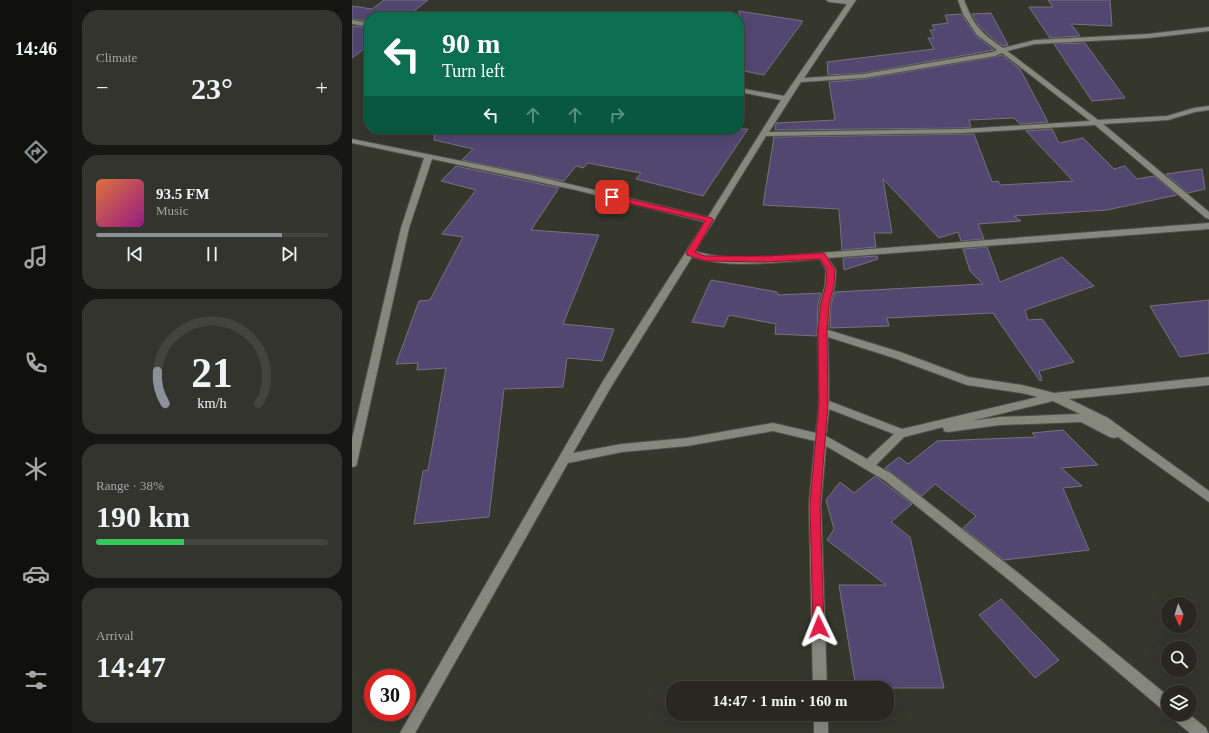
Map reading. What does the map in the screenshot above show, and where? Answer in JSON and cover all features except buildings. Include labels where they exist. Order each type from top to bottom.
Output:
[{"type":"street","points":[[829,0],[853,1]]},
{"type":"street","points":[[961,0],[966,14],[979,34],[1096,122],[1209,216]]},
{"type":"street","points":[[407,733],[608,384],[763,134],[853,1]]},
{"type":"street","points":[[352,22],[364,24]]},
{"type":"street","points":[[799,80],[864,76],[995,54],[1010,47],[1035,42],[1148,36],[1209,29]]},
{"type":"street","points":[[744,91],[786,99]]},
{"type":"street","points":[[763,134],[963,131],[1168,118],[1194,110],[1209,108]]},
{"type":"street","points":[[352,141],[429,156],[709,220]]},
{"type":"street","points":[[352,463],[405,228],[429,156]]},
{"type":"street","points":[[690,253],[705,258],[724,260],[822,256],[1209,226]]},
{"type":"street","points":[[820,681],[815,504],[824,403],[823,332],[825,304],[830,285],[831,270],[822,256]]},
{"type":"street","points":[[823,332],[897,355],[966,381],[1022,389],[1054,397],[1104,421],[1209,497]]},
{"type":"street","points":[[868,465],[902,433],[1054,397],[1209,381]]},
{"type":"street","points":[[824,403],[902,433],[1000,422],[1082,418],[1148,452]]},
{"type":"street","points":[[564,459],[622,448],[687,442],[773,427],[820,438],[888,477],[1018,580],[1161,699]]},
{"type":"street","points":[[821,721],[821,733]]},
{"type":"street","points":[[1186,721],[1201,733]]},
{"type":"route","points":[[612,197],[709,220],[690,253],[705,258],[724,260],[780,259],[799,256],[822,256],[831,270],[830,285],[825,304],[823,332],[824,403],[815,504],[819,627]]}]
